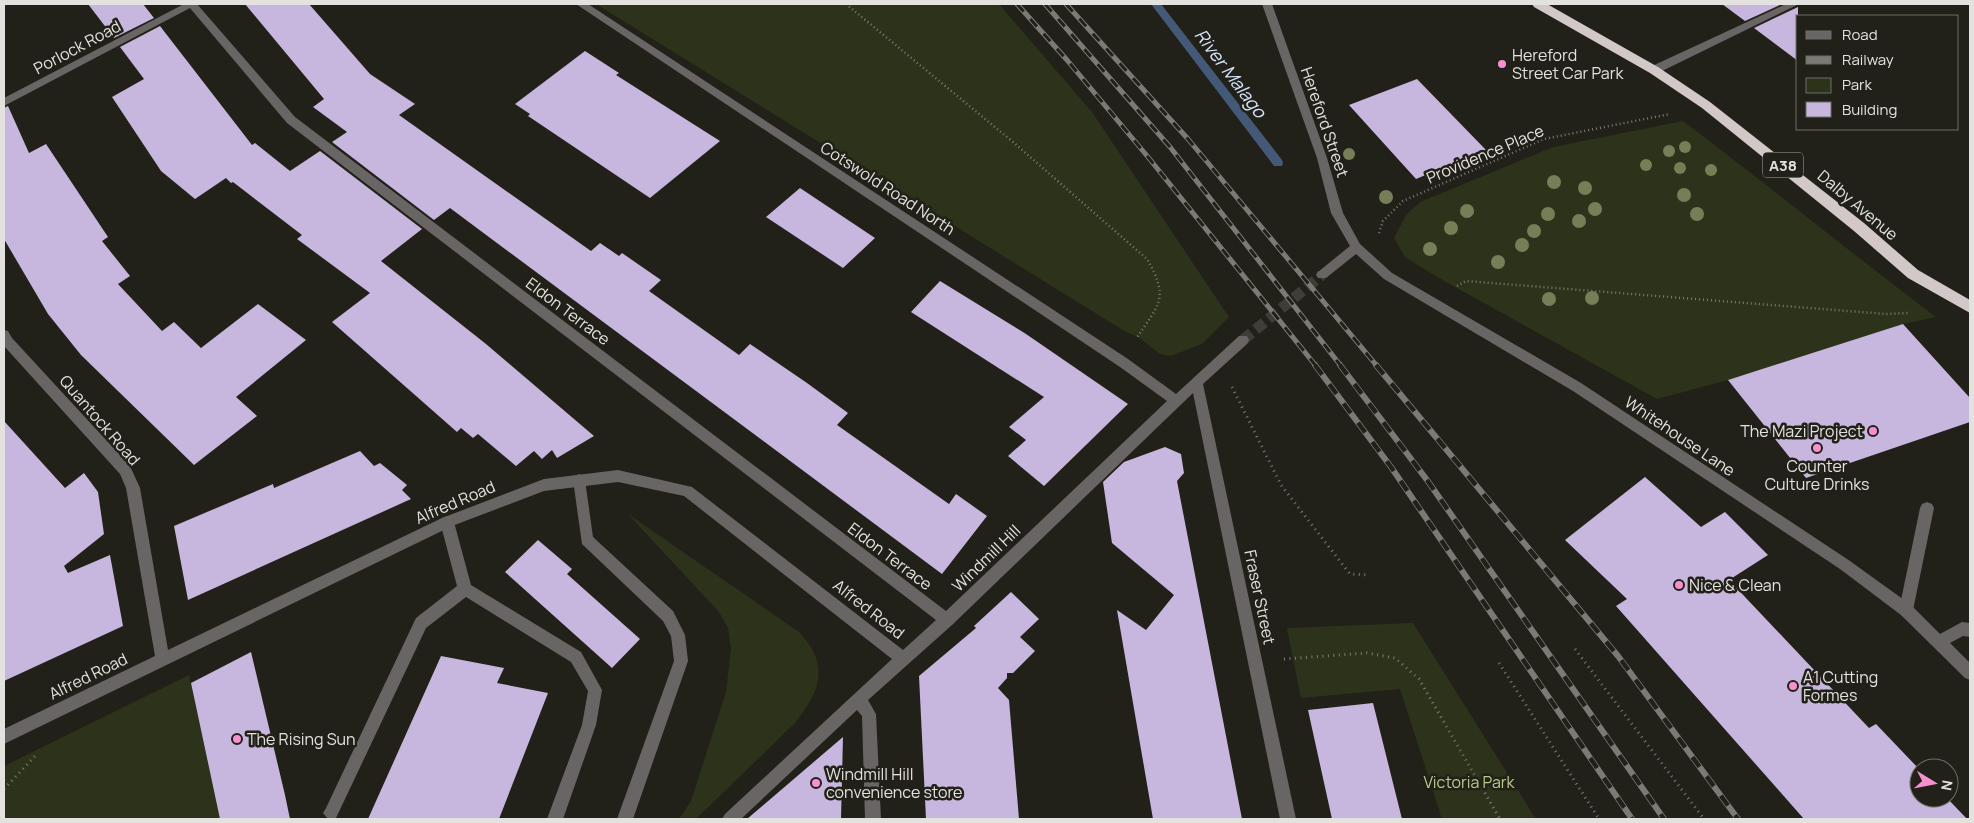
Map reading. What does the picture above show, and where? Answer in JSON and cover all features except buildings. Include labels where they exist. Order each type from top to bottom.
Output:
[{"type":"highway","name":"A38","points":[[1538,4],[1654,70]]},
{"type":"highway","name":"Dalby Avenue","points":[[1654,70],[1714,111],[1858,227],[1913,274],[1970,308]]},
{"type":"street","name":"Porlock Road","points":[[4,102],[191,4]]},
{"type":"street","name":"Eldon Terrace","points":[[191,4],[291,120],[946,620]]},
{"type":"street","name":"Cotswold Road North","points":[[581,4],[1124,363],[1176,400]]},
{"type":"street","name":"Hereford Street","points":[[1267,4],[1322,158],[1337,213],[1356,247]]},
{"type":"street","points":[[1654,70],[1794,4]]},
{"type":"street","points":[[1322,275],[1356,247]]},
{"type":"street","name":"Whitehouse Lane","points":[[1356,247],[1388,276],[1577,387],[1845,565],[1906,610],[1970,673]]},
{"type":"street","name":"Quantock Road","points":[[4,336],[125,470],[133,488],[163,659]]},
{"type":"street","name":"Windmill Hill","points":[[730,819],[858,699],[946,620],[1176,400],[1243,340]]},
{"type":"street","name":"Fraser Street","points":[[1197,382],[1288,819]]},
{"type":"street","name":"Alfred Road","points":[[4,736],[447,522],[544,484],[618,476],[687,491],[903,659]]},
{"type":"street","points":[[579,480],[587,540],[668,616],[678,635],[680,662],[625,819]]},
{"type":"street","points":[[1906,610],[1927,508]]},
{"type":"street","points":[[447,522],[465,589],[576,657],[596,690],[590,725],[555,819]]},
{"type":"street","points":[[331,813],[421,623],[465,589]]},
{"type":"street","points":[[1939,642],[1962,628],[1970,630]]},
{"type":"street","points":[[858,699],[869,714],[873,819]]},
{"type":"path","points":[[846,4],[1012,142],[1147,259],[1158,277],[1162,292],[1158,308],[1134,343]]},
{"type":"path","name":"Providence Place","points":[[1356,247],[1378,238],[1383,221],[1403,201],[1544,139],[1675,113]]},
{"type":"path","points":[[1438,306],[1449,291],[1466,281],[1886,314],[1909,313]]},
{"type":"path","points":[[1219,362],[1281,485],[1350,574],[1369,575]]},
{"type":"path","points":[[1575,649],[1704,819]]},
{"type":"path","points":[[1256,661],[1367,653],[1395,658],[1419,680],[1500,819]]},
{"type":"path","points":[[1499,663],[1598,819]]},
{"type":"green space","points":[[596,4],[999,4],[1092,112],[1229,317],[1202,344],[1171,356],[1160,354],[1138,337],[1126,332]]},
{"type":"green space","points":[[1683,121],[1936,317],[1903,324],[1728,380],[1657,399],[1437,277],[1405,257],[1394,238],[1406,215],[1420,202],[1553,147]]},
{"type":"green space","points":[[628,514],[799,632],[809,644],[818,667],[816,689],[811,700],[795,723],[696,819],[679,819],[691,801],[726,692],[731,649],[728,628],[719,612]]},
{"type":"green space","name":"Victoria Park","points":[[1413,623],[1536,819],[1442,819],[1400,689],[1301,698],[1287,628]]},
{"type":"green space","points":[[189,675],[220,819],[4,819],[4,766]]},
{"type":"waterway","name":"River Malago","points":[[1156,4],[1278,163]]},
{"type":"tunnel","points":[[1243,340],[1322,275]]},
{"type":"railway","points":[[1017,4],[1067,60],[1148,157],[1316,366]]},
{"type":"railway","points":[[1045,4],[1170,147],[1341,366]]},
{"type":"railway","points":[[1066,4],[1188,139],[1377,366]]},
{"type":"railway","points":[[1315,365],[1391,467],[1632,819]]},
{"type":"railway","points":[[1340,365],[1427,480],[1664,819]]},
{"type":"railway","points":[[1376,365],[1618,656],[1738,819]]},
{"type":"place","name":"Hereford Street Car Park","points":[[1502,64]]},
{"type":"place","name":"The Mazi Project","points":[[1873,431]]},
{"type":"place","name":"Counter Culture Drinks","points":[[1817,448]]},
{"type":"place","name":"Nice & Clean","points":[[1679,585]]},
{"type":"place","name":"A1 Cutting Formes","points":[[1793,686]]},
{"type":"place","name":"The Rising Sun","points":[[237,739]]},
{"type":"place","name":"Windmill Hill convenience store","points":[[816,783]]}]
